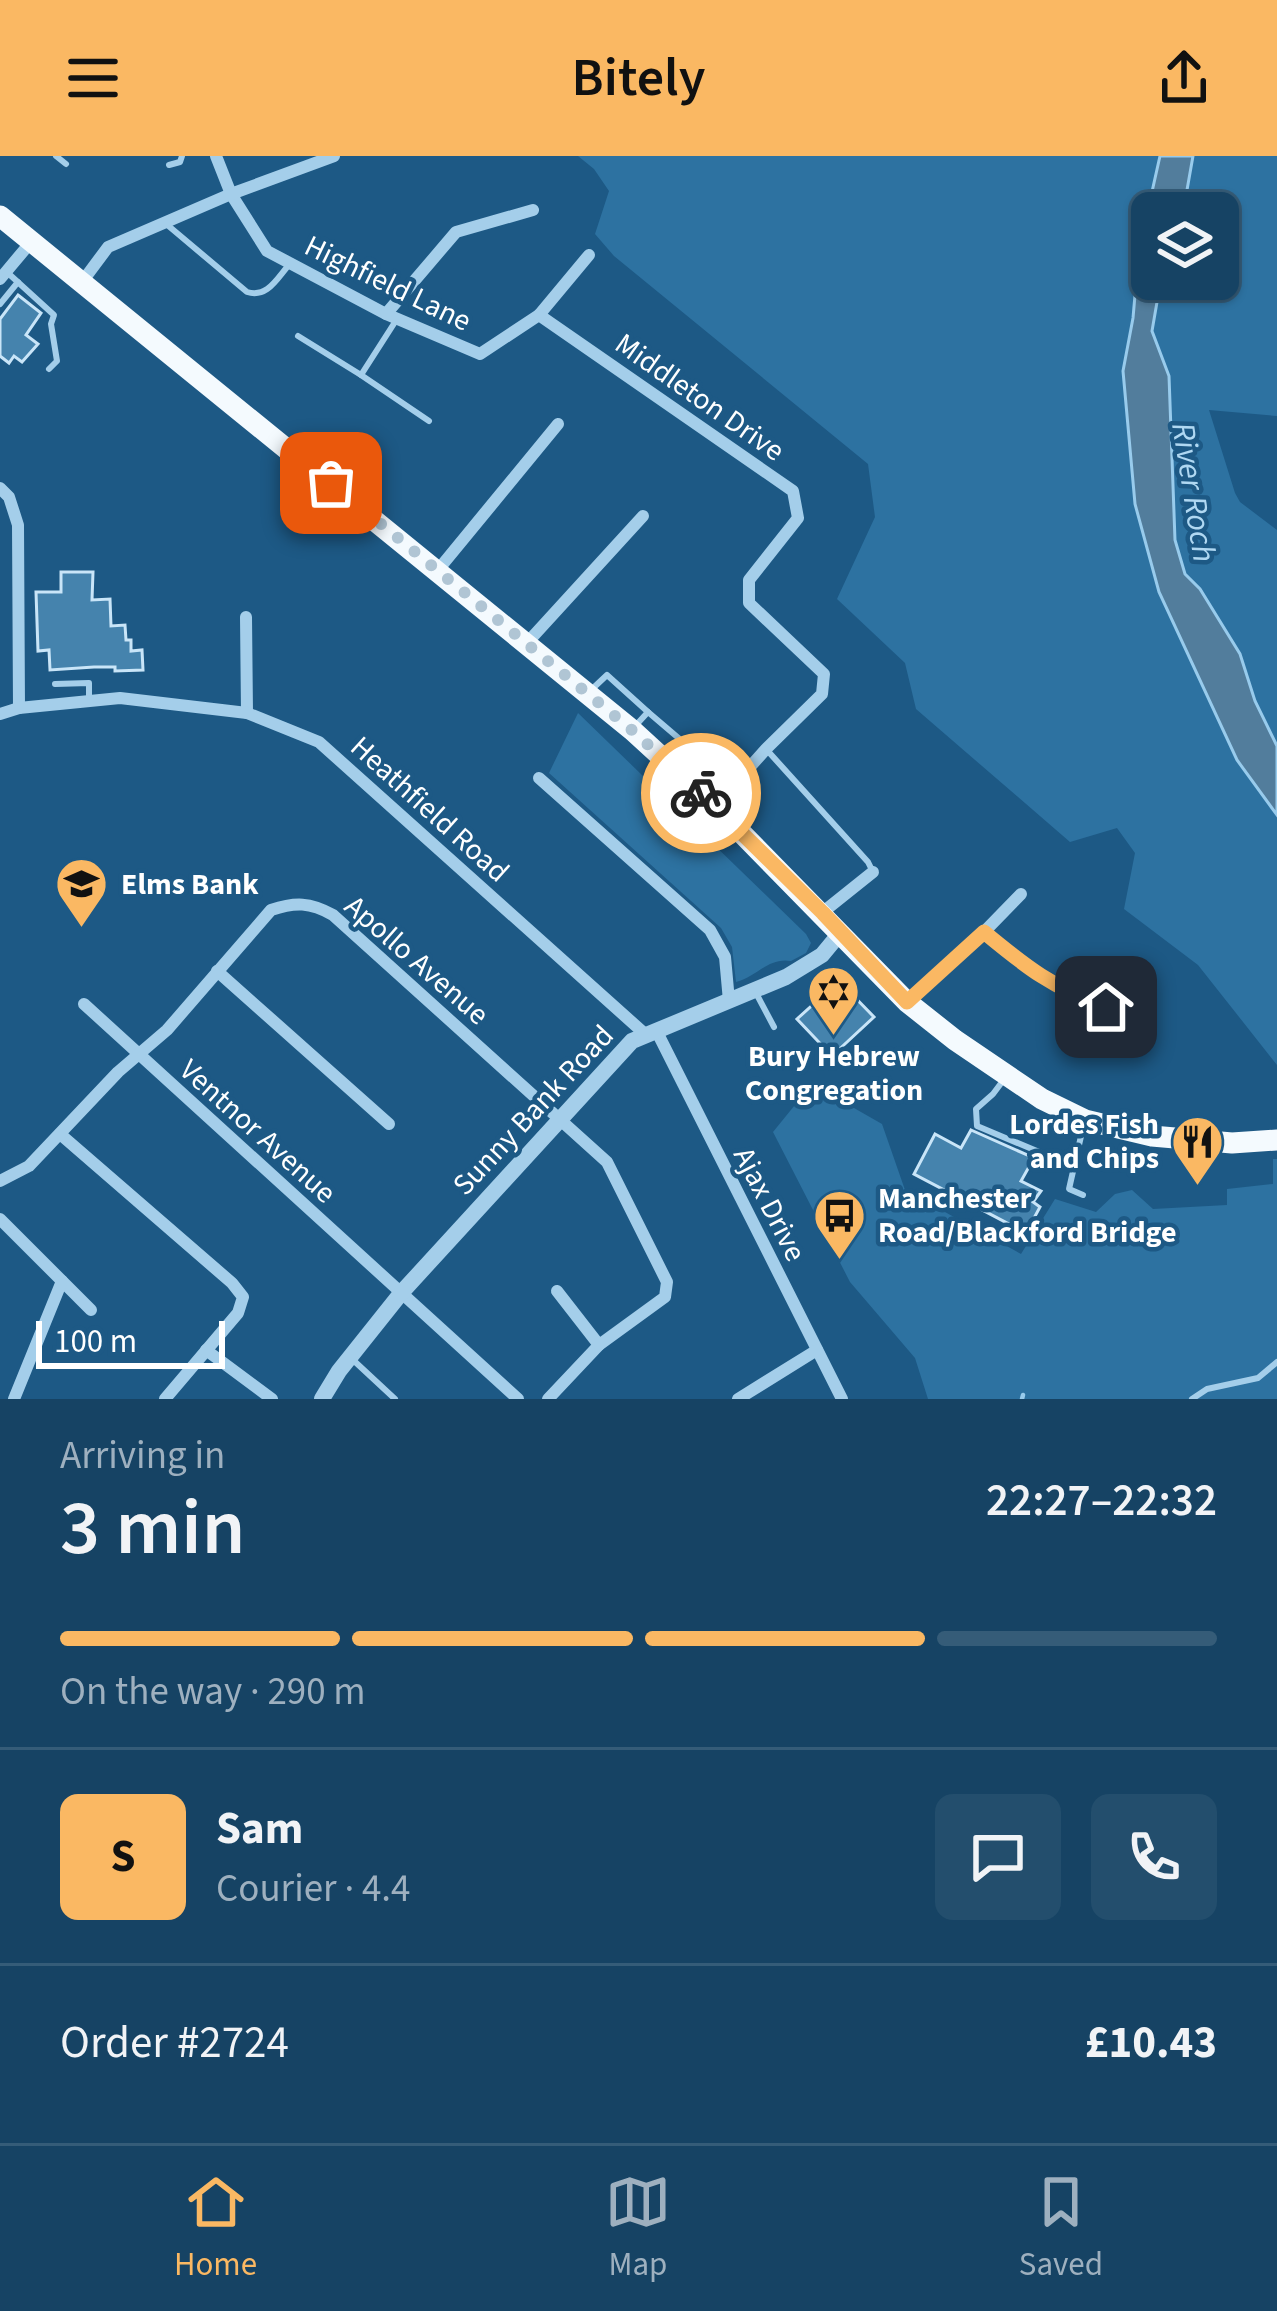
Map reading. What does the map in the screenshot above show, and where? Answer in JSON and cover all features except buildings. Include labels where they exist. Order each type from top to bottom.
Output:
[{"type":"highway","points":[[0,216],[632,730],[715,806],[907,1002],[955,1040],[1000,1085],[1085,1120],[1152,1136],[1232,1143],[1277,1140]]},
{"type":"street","name":"Highfield Lane","points":[[216,156],[231,194],[267,251],[392,316],[480,354],[539,316],[589,256]]},
{"type":"street","points":[[82,282],[108,247],[334,156]]},
{"type":"street","points":[[392,316],[456,232],[533,210]]},
{"type":"street","points":[[4,268],[32,242]]},
{"type":"street","name":"Middleton Drive","points":[[539,316],[793,490],[798,518],[749,580],[748,603],[824,674],[822,694],[715,806]]},
{"type":"street","points":[[438,570],[558,424]]},
{"type":"street","points":[[0,488],[9,497],[18,525],[19,708]]},
{"type":"street","points":[[526,644],[643,516]]},
{"type":"street","points":[[247,616],[248,713]]},
{"type":"street","name":"Heathfield Road","points":[[0,714],[120,698],[248,713],[319,742],[651,1032]]},
{"type":"street","points":[[539,778],[710,929],[725,958],[729,1001]]},
{"type":"street","points":[[823,913],[873,872]]},
{"type":"street","points":[[907,1002],[1021,894]]},
{"type":"street","name":"Apollo Avenue","points":[[0,1181],[29,1166],[118,1072],[167,1030],[271,910],[292,903],[314,905],[333,915],[607,1162],[668,1282],[665,1297],[599,1345],[548,1399]]},
{"type":"street","name":"Sunny Bank Road","points":[[322,1399],[350,1356],[403,1292],[632,1041],[822,955],[841,932]]},
{"type":"street","points":[[984,932],[1037,976],[1106,1007]]},
{"type":"street","points":[[1078,998],[1090,968]]},
{"type":"street","points":[[217,971],[389,1124]]},
{"type":"street","name":"Ventnor Avenue","points":[[84,1004],[518,1399]]},
{"type":"street","name":"Ajax Drive","points":[[651,1032],[842,1399]]},
{"type":"street","points":[[60,1134],[243,1297],[242,1307],[165,1399]]},
{"type":"street","points":[[0,1220],[91,1310]]},
{"type":"street","points":[[14,1399],[62,1281]]},
{"type":"street","points":[[557,1291],[599,1345]]},
{"type":"street","points":[[206,1350],[272,1399]]},
{"type":"street","points":[[738,1399],[817,1350]]},
{"type":"lane","points":[[56,156],[66,164]]},
{"type":"lane","points":[[169,166],[182,156]]},
{"type":"lane","points":[[165,223],[247,292],[265,292],[290,263]]},
{"type":"lane","points":[[4,268],[54,314],[51,324],[57,362],[49,369]]},
{"type":"lane","points":[[0,304],[18,282]]},
{"type":"lane","points":[[361,375],[392,316]]},
{"type":"lane","points":[[298,336],[429,421]]},
{"type":"lane","points":[[588,694],[607,675],[696,753],[680,773]]},
{"type":"lane","points":[[55,684],[89,683],[90,701]]},
{"type":"lane","points":[[632,730],[648,712]]},
{"type":"lane","points":[[766,748],[873,872]]},
{"type":"lane","points":[[757,985],[774,1027]]},
{"type":"lane","points":[[1000,1085],[976,1109],[977,1126],[1075,1167]]},
{"type":"lane","points":[[1083,1195],[1069,1189],[1085,1120]]},
{"type":"lane","points":[[350,1356],[395,1399]]},
{"type":"lane","points":[[1192,1399],[1208,1389],[1258,1378],[1277,1362]]},
{"type":"shaded area","points":[[578,156],[1160,156],[1152,192],[1131,192],[1135,300],[1123,371],[1135,504],[1159,592],[1237,760],[1277,815],[1277,1065],[1198,965],[1124,909],[1135,853],[1117,828],[1070,842],[916,709],[905,663],[837,599],[875,517],[868,464],[614,256],[595,234],[609,191]]},
{"type":"shaded area","points":[[1160,156],[1193,156],[1186,192],[1152,192]]},
{"type":"shaded area","points":[[1193,156],[1277,156],[1277,416],[1209,410],[1240,502],[1277,530],[1277,746],[1255,701],[1240,654],[1185,574],[1175,540],[1152,331],[1157,300],[1239,300],[1239,192],[1187,190]]},
{"type":"shaded area","points":[[1135,300],[1157,300],[1152,331],[1169,376],[1175,540],[1185,574],[1200,589],[1240,654],[1255,701],[1277,746],[1277,815],[1237,760],[1159,592],[1135,504],[1123,371]]},
{"type":"shaded area","points":[[578,713],[806,934],[811,943],[806,953],[736,982],[732,947],[721,928],[549,773]]},
{"type":"shaded area","points":[[812,1084],[882,1124],[905,1190],[1021,1254],[1055,1199],[1096,1212],[1115,1194],[1132,1190],[1153,1209],[1227,1205],[1227,1189],[1273,1184],[1273,1159],[1277,1159],[1277,1399],[928,1399],[915,1358],[850,1282],[773,1132]]},
{"type":"waterway","points":[[1022,1399],[1023,1395]]},
{"type":"way so far","points":[[331,483],[632,730],[701,793]]},
{"type":"place","name":"Elms Bank","points":[[82,930]]},
{"type":"place","name":"Bury Hebrew Congregation","points":[[834,1037]]},
{"type":"place","name":"Lordes Fish and Chips","points":[[1198,1187]]},
{"type":"place","name":"Manchester Road/Blackford Bridge","points":[[839,1261]]},
{"type":"route","points":[[701,793],[907,1002],[984,932],[1037,976],[1106,1007]]},
{"type":"water label","name":"River Roch","points":[[1195,492]]}]
